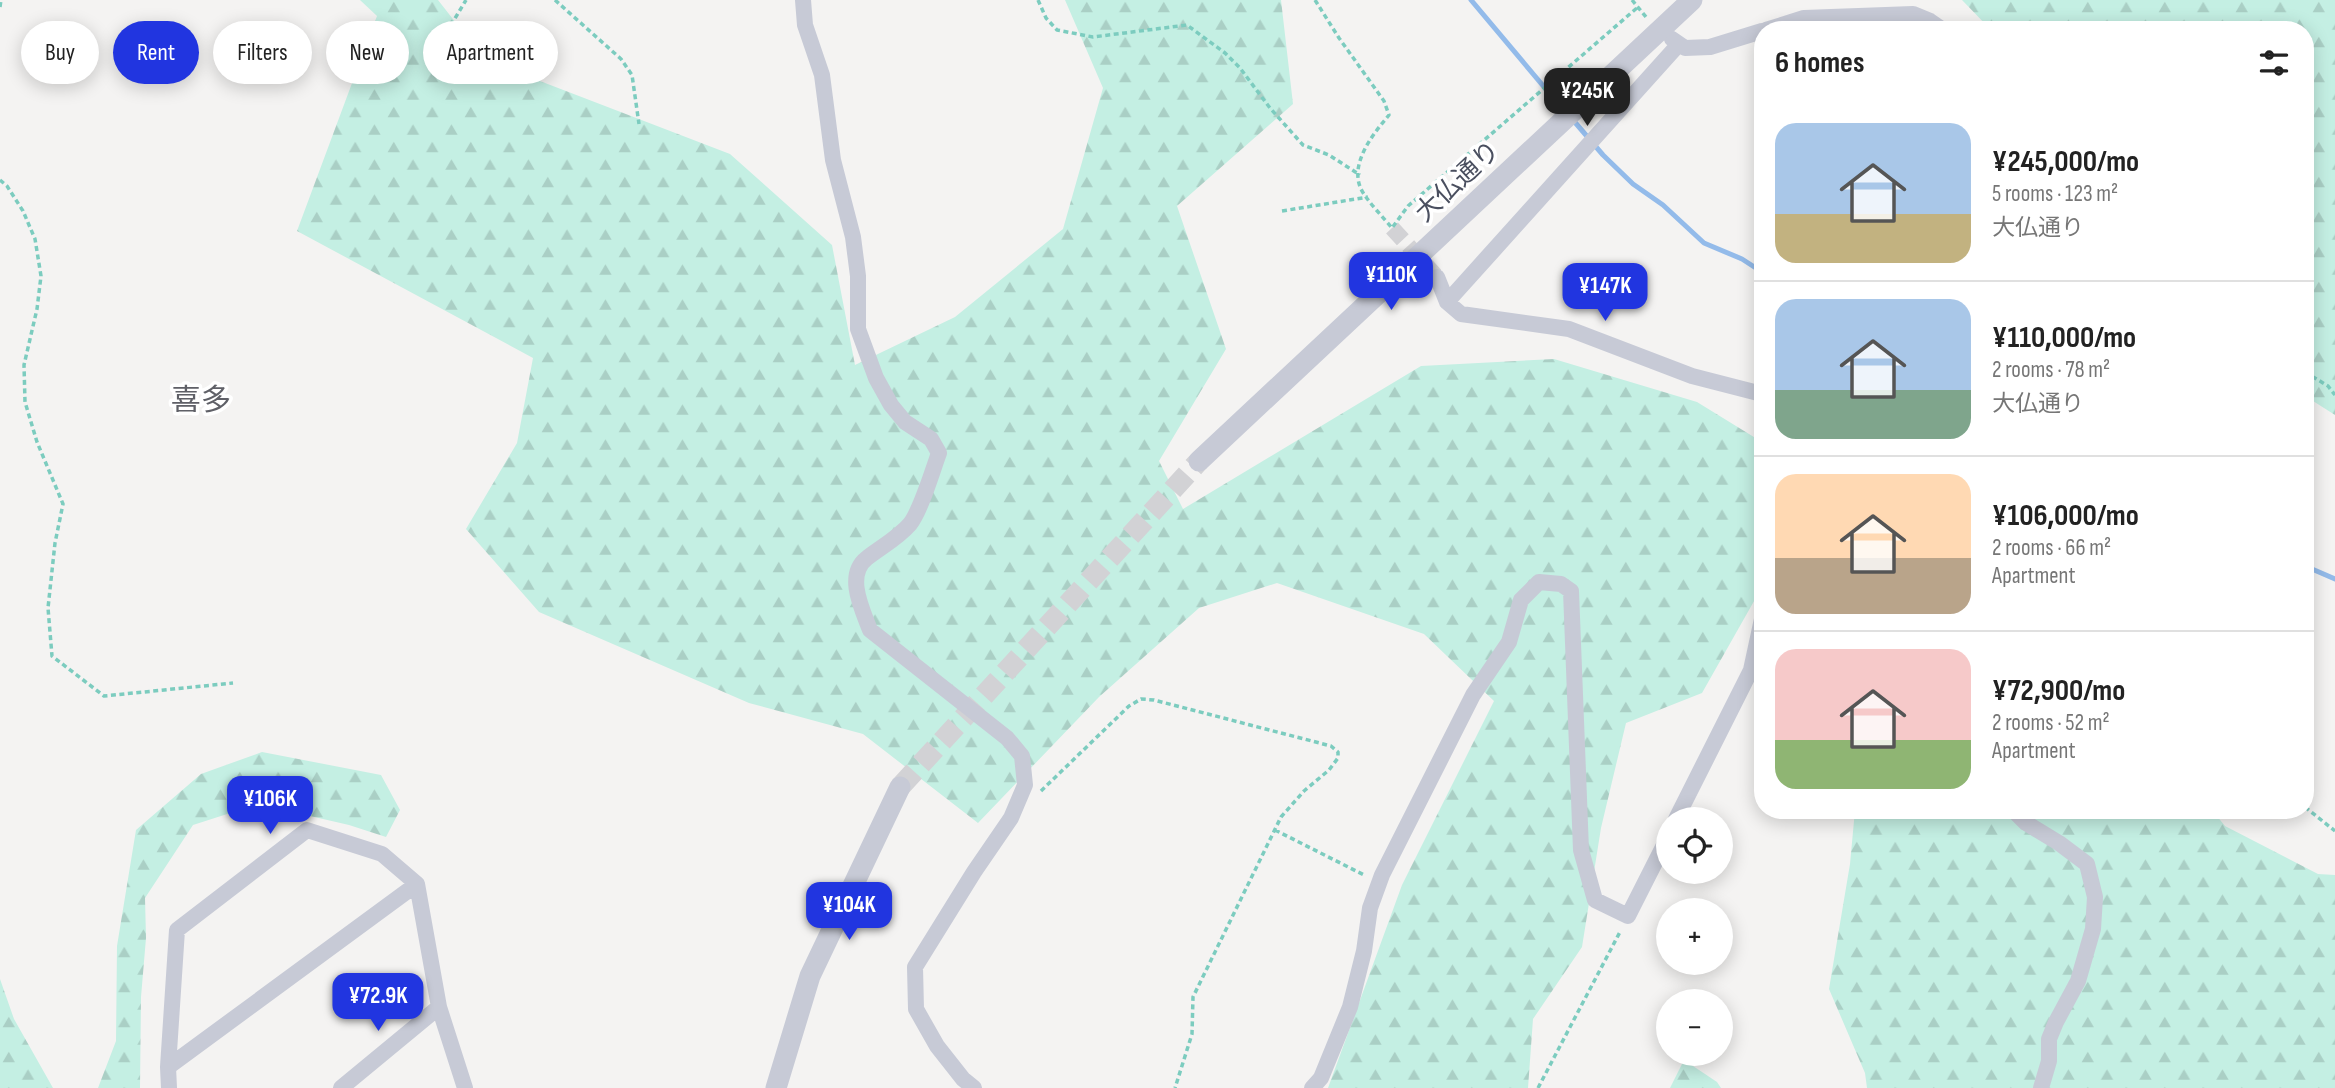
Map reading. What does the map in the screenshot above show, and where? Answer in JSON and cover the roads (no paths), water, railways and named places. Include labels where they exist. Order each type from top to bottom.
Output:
[{"type":"street","points":[[803,0],[805,25],[822,75],[833,160],[853,237],[858,276],[858,329],[876,378],[891,405],[905,422],[931,439],[939,453],[911,523],[863,561],[855,581],[860,604],[870,629],[1007,738],[1022,756],[1025,785],[1011,818],[915,967],[916,1009],[937,1046],[963,1079],[974,1088]]},
{"type":"street","name":"大仏通り","points":[[1199,461],[1692,0]]},
{"type":"street","points":[[1794,21],[1804,18],[1913,14],[1930,21]]},
{"type":"street","points":[[1659,32],[1685,48],[1710,47],[1754,33]]},
{"type":"street","points":[[1447,302],[1679,44]]},
{"type":"street","points":[[1437,277],[1447,302],[1461,314],[1569,329],[1692,376],[1754,392]]},
{"type":"street","points":[[1312,1088],[1321,1078],[1350,1007],[1364,951],[1370,908],[1379,883],[1473,695],[1509,642],[1521,600],[1539,582],[1561,584],[1571,591],[1581,850],[1595,900],[1628,916],[1656,861]]},
{"type":"street","points":[[1682,807],[1751,670],[1754,656]]},
{"type":"street","points":[[776,1088],[810,975],[900,787]]},
{"type":"street","points":[[2021,819],[2087,864],[2095,897],[2093,929],[2078,981],[2049,1039],[2049,1061],[2041,1088]]},
{"type":"street","points":[[169,1088],[177,930],[307,831],[382,854],[417,884],[439,1007],[465,1088]]},
{"type":"street","points":[[168,1067],[417,884]]},
{"type":"street","points":[[341,1088],[439,1007]]},
{"type":"waterway","points":[[1471,0],[1566,113]]},
{"type":"waterway","points":[[1573,120],[1633,184],[1663,205],[1704,243],[1754,267]]},
{"type":"waterway","points":[[2314,570],[2335,579]]},
{"type":"tunnel","points":[[1392,228],[1437,277]]},
{"type":"tunnel","points":[[900,787],[1199,461]]},
{"type":"district","name":"喜多","points":[[201,401]]}]
